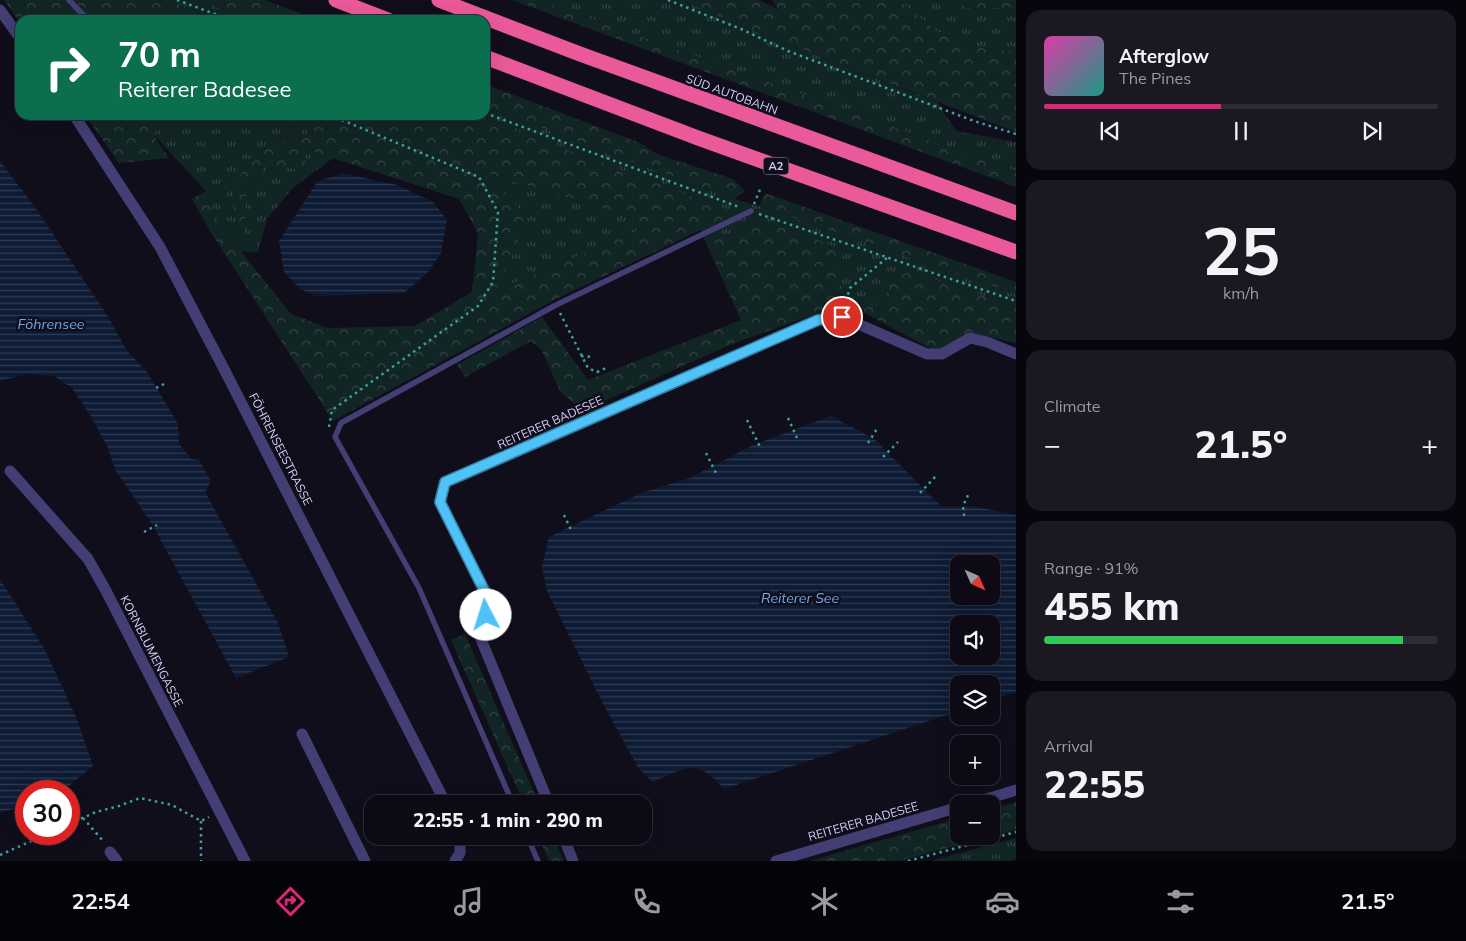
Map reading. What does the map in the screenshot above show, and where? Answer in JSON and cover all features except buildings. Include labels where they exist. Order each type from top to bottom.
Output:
[{"type":"highway","points":[[336,0],[375,15]]},
{"type":"highway","name":"SÜD AUTOBAHN","points":[[439,0],[478,15]]},
{"type":"highway","name":"SÜD AUTOBAHN","points":[[490,20],[1016,213]]},
{"type":"highway","name":"A2","points":[[490,59],[698,138],[1016,252]]},
{"type":"street","points":[[0,10],[15,31]]},
{"type":"street","name":"FÖHRENSEESTRASSE","points":[[77,120],[160,247],[441,795]]},
{"type":"street","points":[[842,317],[927,354],[942,354],[970,338],[987,342],[1016,354]]},
{"type":"street","name":"REITERER BADESEE","points":[[545,795],[478,632],[486,615],[486,594],[440,502],[445,482],[818,320],[842,317]]},
{"type":"street","name":"KORNBLUMENGASSE","points":[[10,471],[88,559],[245,861]]},
{"type":"street","points":[[302,734],[365,861]]},
{"type":"street","points":[[1000,795],[1016,790]]},
{"type":"street","name":"REITERER BADESEE","points":[[776,861],[950,810]]},
{"type":"street","points":[[455,861],[460,853],[460,845]]},
{"type":"street","points":[[567,845],[573,861]]},
{"type":"lane","points":[[69,0],[83,15]]},
{"type":"lane","points":[[509,795],[420,588],[335,437],[341,423],[556,305],[751,211]]},
{"type":"lane","points":[[531,845],[538,861]]},
{"type":"path","points":[[177,0],[218,15]]},
{"type":"path","points":[[668,0],[741,29],[788,51],[1016,134]]},
{"type":"path","points":[[335,437],[328,428],[332,410],[478,306],[493,282],[498,212],[479,177],[342,120]]},
{"type":"path","points":[[751,211],[761,187]]},
{"type":"path","points":[[842,317],[850,288],[888,257]]},
{"type":"path","points":[[556,305],[588,368],[597,372],[608,367]]},
{"type":"path","points":[[581,356],[593,357]]},
{"type":"path","points":[[156,388],[164,384]]},
{"type":"path","points":[[788,418],[797,438]]},
{"type":"path","points":[[747,420],[761,449]]},
{"type":"path","points":[[868,443],[878,427]]},
{"type":"path","points":[[883,457],[898,442]]},
{"type":"path","points":[[706,453],[716,473]]},
{"type":"path","points":[[920,493],[936,476]]},
{"type":"path","points":[[964,516],[963,506],[969,493]]},
{"type":"path","points":[[564,515],[572,532]]},
{"type":"path","points":[[144,532],[157,525]]},
{"type":"path","points":[[80,819],[96,812],[140,798],[172,805],[201,821]]},
{"type":"path","points":[[201,821],[220,812]]},
{"type":"path","points":[[83,818],[100,836]]},
{"type":"path","points":[[201,821],[201,861]]},
{"type":"path","points":[[908,861],[1016,832]]},
{"type":"path","points":[[0,855],[23,845]]},
{"type":"green space","points":[[4,0],[170,0],[210,15],[15,15]]},
{"type":"green space","points":[[170,0],[198,0],[238,15],[210,15]]},
{"type":"green space","points":[[198,0],[265,0],[305,15],[238,15]]},
{"type":"green space","points":[[512,0],[539,0],[1016,171],[1016,187]]},
{"type":"green space","points":[[539,0],[682,0],[749,29],[937,102],[956,131],[1016,142],[1016,171]]},
{"type":"green space","points":[[682,0],[759,0],[779,10],[772,0],[899,0],[936,31],[989,50],[1016,51],[1016,132],[749,29]]},
{"type":"green space","points":[[899,0],[956,0],[966,8],[1016,8],[1016,52],[989,50],[936,31]]},
{"type":"green space","points":[[956,0],[1016,0],[1016,8],[966,8]]},
{"type":"green space","points":[[490,86],[640,143],[657,154],[733,179],[745,191],[734,199],[490,109]]},
{"type":"green space","points":[[490,109],[734,199],[1016,294],[1016,306],[910,272],[890,301],[865,308],[835,280],[843,251],[778,222],[728,234],[706,243],[700,229],[735,213],[488,120],[490,120]]},
{"type":"green space","points":[[89,120],[170,120],[173,123],[152,133],[169,158],[119,163]]},
{"type":"green space","points":[[170,120],[303,120],[310,137],[270,144],[240,175],[243,236],[246,194],[264,167],[307,169],[304,149],[333,158],[293,188],[267,219],[258,252],[241,251],[220,225],[206,191],[152,133],[173,123]]},
{"type":"green space","points":[[303,120],[488,120],[736,213],[556,299],[333,421],[210,231],[192,199],[206,191],[220,225],[291,314],[328,328],[415,326],[472,292],[478,233],[459,199],[305,149],[307,169],[264,167],[246,194],[244,237],[231,200],[240,175],[270,144],[309,137]],"holes":[[[483,172],[637,219],[638,230],[495,291],[528,217]]]},
{"type":"green space","points":[[482,172],[637,219],[638,231],[495,291]]},
{"type":"green space","points":[[765,193],[1016,282],[1016,294],[759,206]]},
{"type":"green space","points":[[778,222],[844,251],[835,280],[865,308],[889,301],[888,280],[910,272],[1016,306],[1016,343],[973,333],[943,350],[931,349],[846,303],[732,344],[582,411],[560,391],[541,349],[531,341],[465,377],[457,365],[542,317],[588,380],[741,320],[706,243],[728,234]]},
{"type":"green space","points":[[465,634],[535,795],[520,795],[451,640]]},
{"type":"green space","points":[[1016,802],[1016,830],[1000,834],[1000,806]]},
{"type":"green space","points":[[950,821],[950,845],[959,845],[899,861],[810,861]]},
{"type":"green space","points":[[1016,838],[1016,859],[1009,861],[930,861],[990,845],[1000,845],[1000,842]]},
{"type":"green space","points":[[542,845],[557,845],[564,861],[549,861]]},
{"type":"water","name":"Föhrensee","points":[[0,161],[35,207],[107,315],[127,351],[147,372],[178,424],[179,444],[191,459],[199,460],[211,481],[205,492],[278,623],[289,657],[236,678],[152,524],[116,471],[107,446],[72,388],[54,376],[27,374],[0,381]]},
{"type":"water","points":[[342,173],[397,185],[433,202],[447,220],[441,253],[428,272],[404,293],[315,296],[299,288],[284,272],[279,241],[317,182]]},
{"type":"water","name":"Reiterer See","points":[[831,416],[874,439],[942,507],[972,506],[1016,515],[1016,692],[1000,697],[1000,675],[950,675],[950,714],[724,789],[706,772],[691,768],[683,769],[653,782],[639,769],[603,704],[547,591],[542,566],[549,537],[641,493],[690,478],[753,445]]},
{"type":"water","points":[[0,579],[45,650],[77,719],[93,766],[76,780],[15,780],[15,808],[0,813]]},
{"type":"route","points":[[486,615],[486,594],[440,502],[445,482],[818,320],[842,317]]}]
